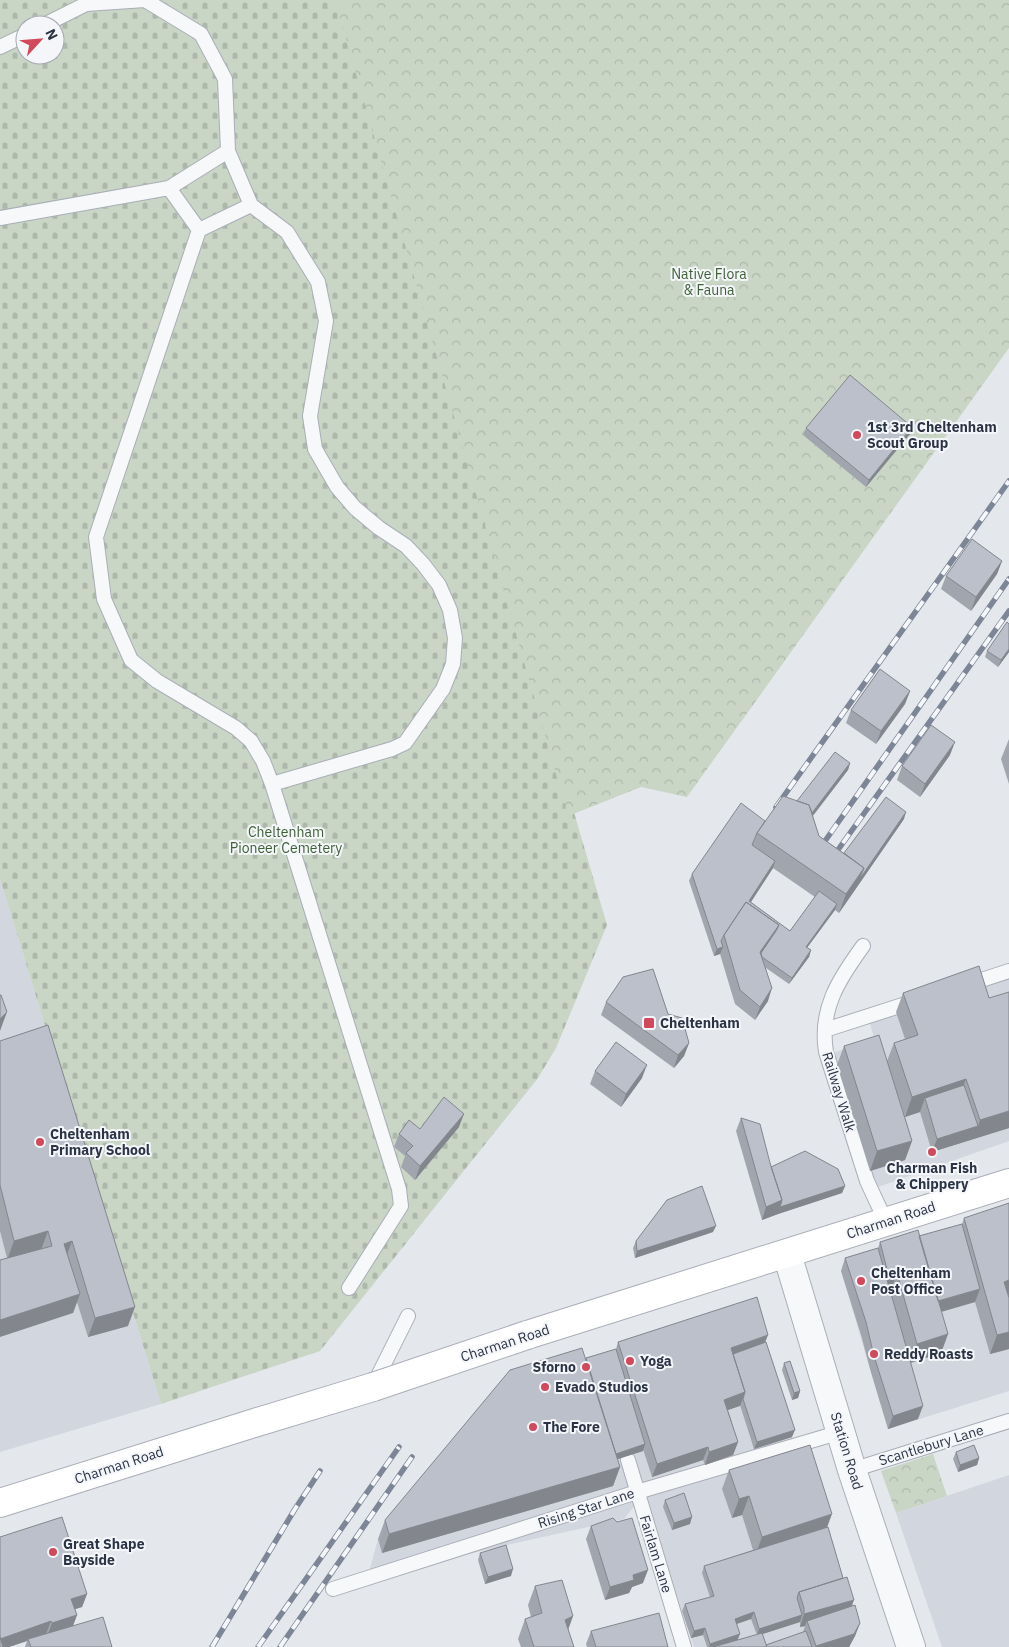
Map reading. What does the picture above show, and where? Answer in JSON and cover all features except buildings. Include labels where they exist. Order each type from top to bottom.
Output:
[{"type":"main road","name":"Charman Road","points":[[0,1503],[326,1400],[373,1387],[527,1335],[1009,1183]]},
{"type":"street","name":"Station Road","points":[[787,1254],[852,1470],[911,1647]]},
{"type":"lane","points":[[64,15],[86,4],[145,0],[201,34],[225,79],[228,151],[250,205],[287,232],[318,282],[326,321],[310,416],[315,449],[337,487],[355,508],[379,528],[406,546],[424,564],[439,585],[450,610],[455,638],[453,664],[443,689],[404,744],[272,784]]},
{"type":"lane","points":[[0,47],[15,40]]},
{"type":"lane","points":[[0,218],[169,188],[228,151]]},
{"type":"lane","points":[[169,188],[199,230]]},
{"type":"lane","points":[[250,205],[199,230],[96,537],[104,599],[131,660],[157,681],[236,728],[251,741],[263,761],[272,784],[400,1189],[402,1206],[349,1288]]},
{"type":"lane","name":"Railway Walk","points":[[862,946],[841,976],[833,992],[827,1008],[824,1042],[867,1181],[886,1222]]},
{"type":"lane","points":[[952,990],[1009,971]]},
{"type":"lane","points":[[825,1030],[924,999]]},
{"type":"lane","points":[[373,1387],[408,1316]]},
{"type":"lane","name":"Scantlebury Lane","points":[[852,1470],[1009,1421]]},
{"type":"lane","name":"Rising Star Lane","points":[[333,1589],[637,1492],[841,1432]]},
{"type":"lane","name":"Fairlam Lane","points":[[628,1460],[684,1647]]},
{"type":"shaded area","name":"Cheltenham Primary School","points":[[0,879],[161,1404],[0,1452]]},
{"type":"shaded area","points":[[1009,974],[1009,1141],[875,1188],[833,1053],[874,1038],[869,1020]]},
{"type":"shaded area","points":[[1009,1212],[1009,1391],[888,1429],[841,1271]]},
{"type":"shaded area","points":[[763,1348],[803,1465],[849,1647],[694,1647],[643,1495],[624,1519],[368,1576],[378,1539]]},
{"type":"shaded area","points":[[1009,1475],[1009,1647],[942,1647],[896,1513]]},
{"type":"green space","name":"Cheltenham Pioneer Cemetery","points":[[0,0],[336,0],[607,925],[556,1048],[538,1078],[320,1351],[161,1404],[0,879]]},
{"type":"green space","name":"Native Flora & Fauna","points":[[335,0],[1009,0],[1009,348],[687,797],[641,787],[568,816]]},
{"type":"green space","points":[[933,1454],[947,1496],[896,1513],[881,1471]]},
{"type":"railway","points":[[776,807],[1009,481]]},
{"type":"railway","points":[[818,851],[1009,579]]},
{"type":"railway","points":[[830,861],[1009,611]]},
{"type":"railway","points":[[258,1647],[399,1447]]},
{"type":"railway","points":[[280,1647],[412,1457]]},
{"type":"railway","points":[[212,1647],[320,1471]]},
{"type":"place","name":"1st 3rd Cheltenham Scout Group","points":[[857,435]]},
{"type":"place","name":"Cheltenham","points":[[649,1023]]},
{"type":"place","name":"Cheltenham Primary School","points":[[40,1142]]},
{"type":"place","name":"Charman Fish & Chippery","points":[[932,1152]]},
{"type":"place","name":"Cheltenham Post Office","points":[[861,1281]]},
{"type":"place","name":"Reddy Roasts","points":[[874,1354]]},
{"type":"place","name":"Yoga","points":[[630,1361]]},
{"type":"place","name":"Sforno","points":[[586,1367]]},
{"type":"place","name":"Evado Studios","points":[[545,1387]]},
{"type":"place","name":"The Fore","points":[[533,1427]]},
{"type":"place","name":"Great Shape Bayside","points":[[53,1552]]}]
